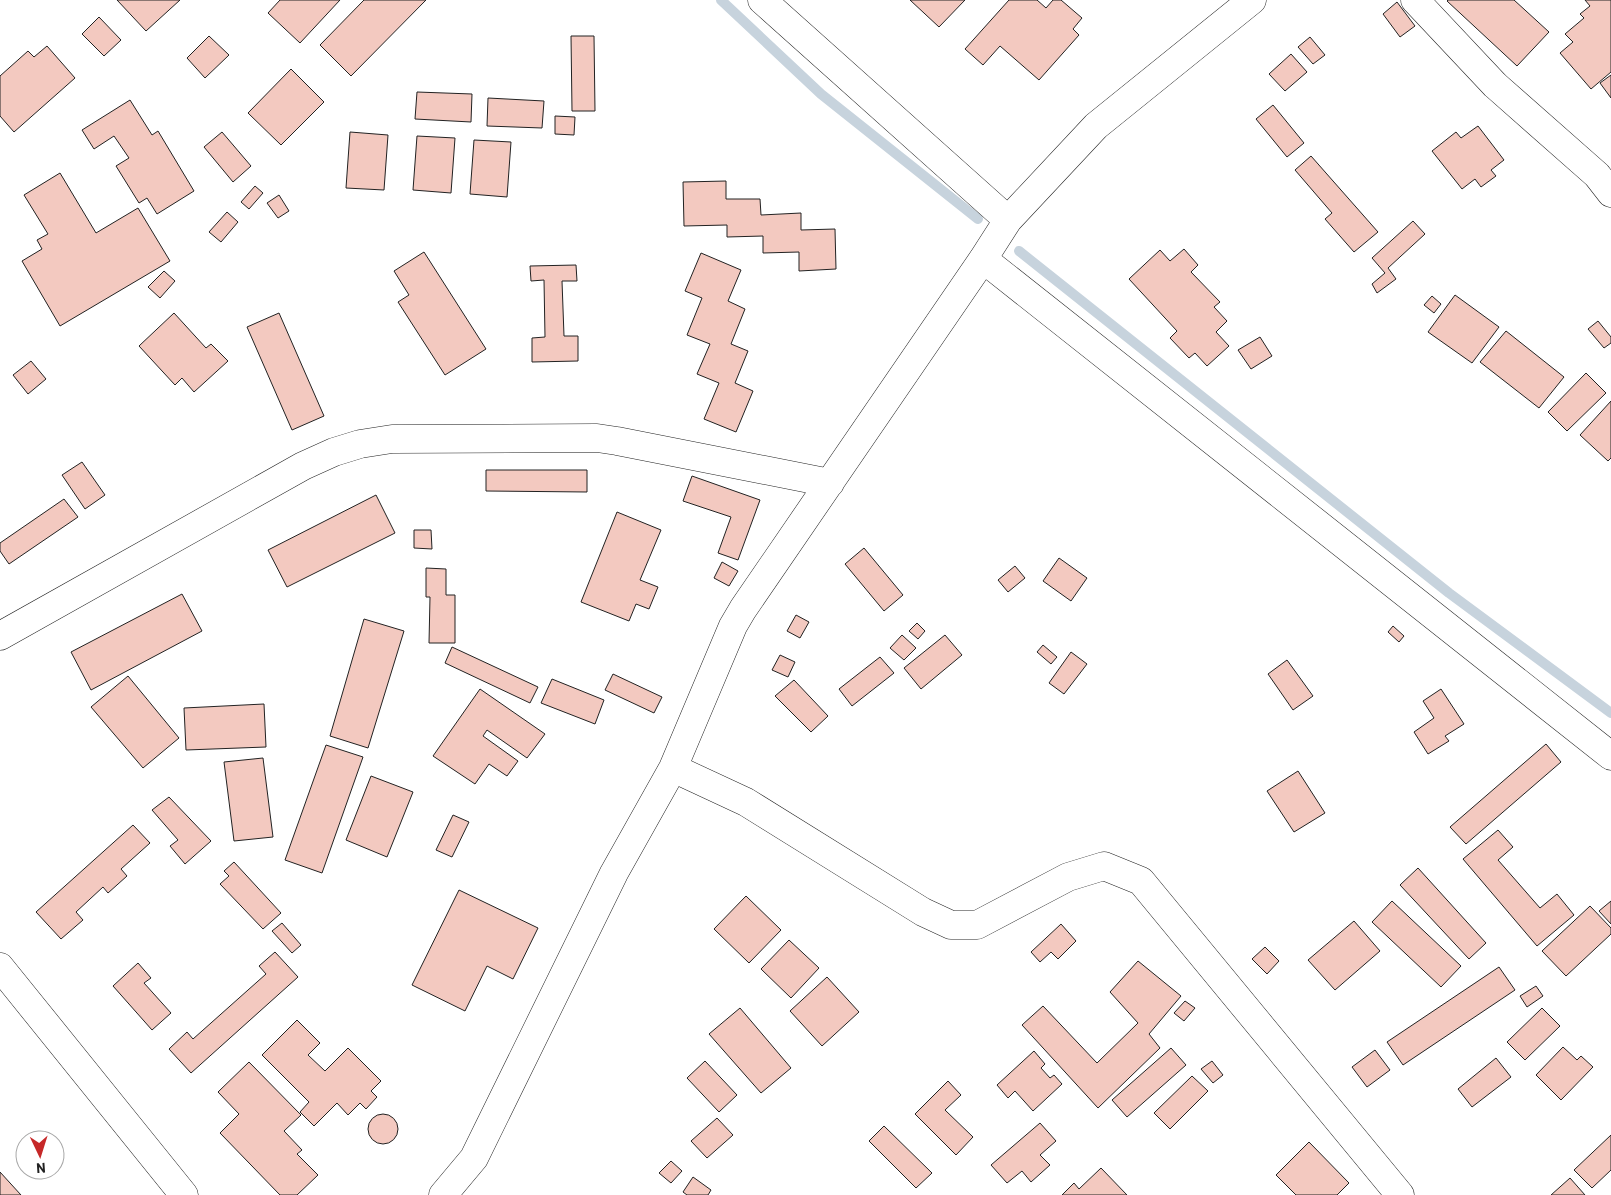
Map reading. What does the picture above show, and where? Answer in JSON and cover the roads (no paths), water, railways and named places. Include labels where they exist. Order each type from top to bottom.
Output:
[{"type":"street","points":[[762,0],[1008,220]]},
{"type":"street","points":[[443,1195],[474,1158],[614,873],[673,768],[733,626],[743,609],[1008,220],[1096,126],[1252,0]]},
{"type":"street","points":[[1415,0],[1495,85],[1597,175],[1611,194]]},
{"type":"street","points":[[983,259],[1611,756]]},
{"type":"street","points":[[0,636],[303,466],[334,452],[360,444],[392,439],[597,438],[830,483]]},
{"type":"street","points":[[673,768],[746,802],[923,912],[951,924],[977,925],[1068,877],[1104,866],[1140,881],[1400,1195]]},
{"type":"street","points":[[0,967],[184,1195]]},
{"type":"waterway","points":[[721,0],[821,94],[978,219]]},
{"type":"waterway","points":[[1019,251],[1449,593],[1611,713]]}]
